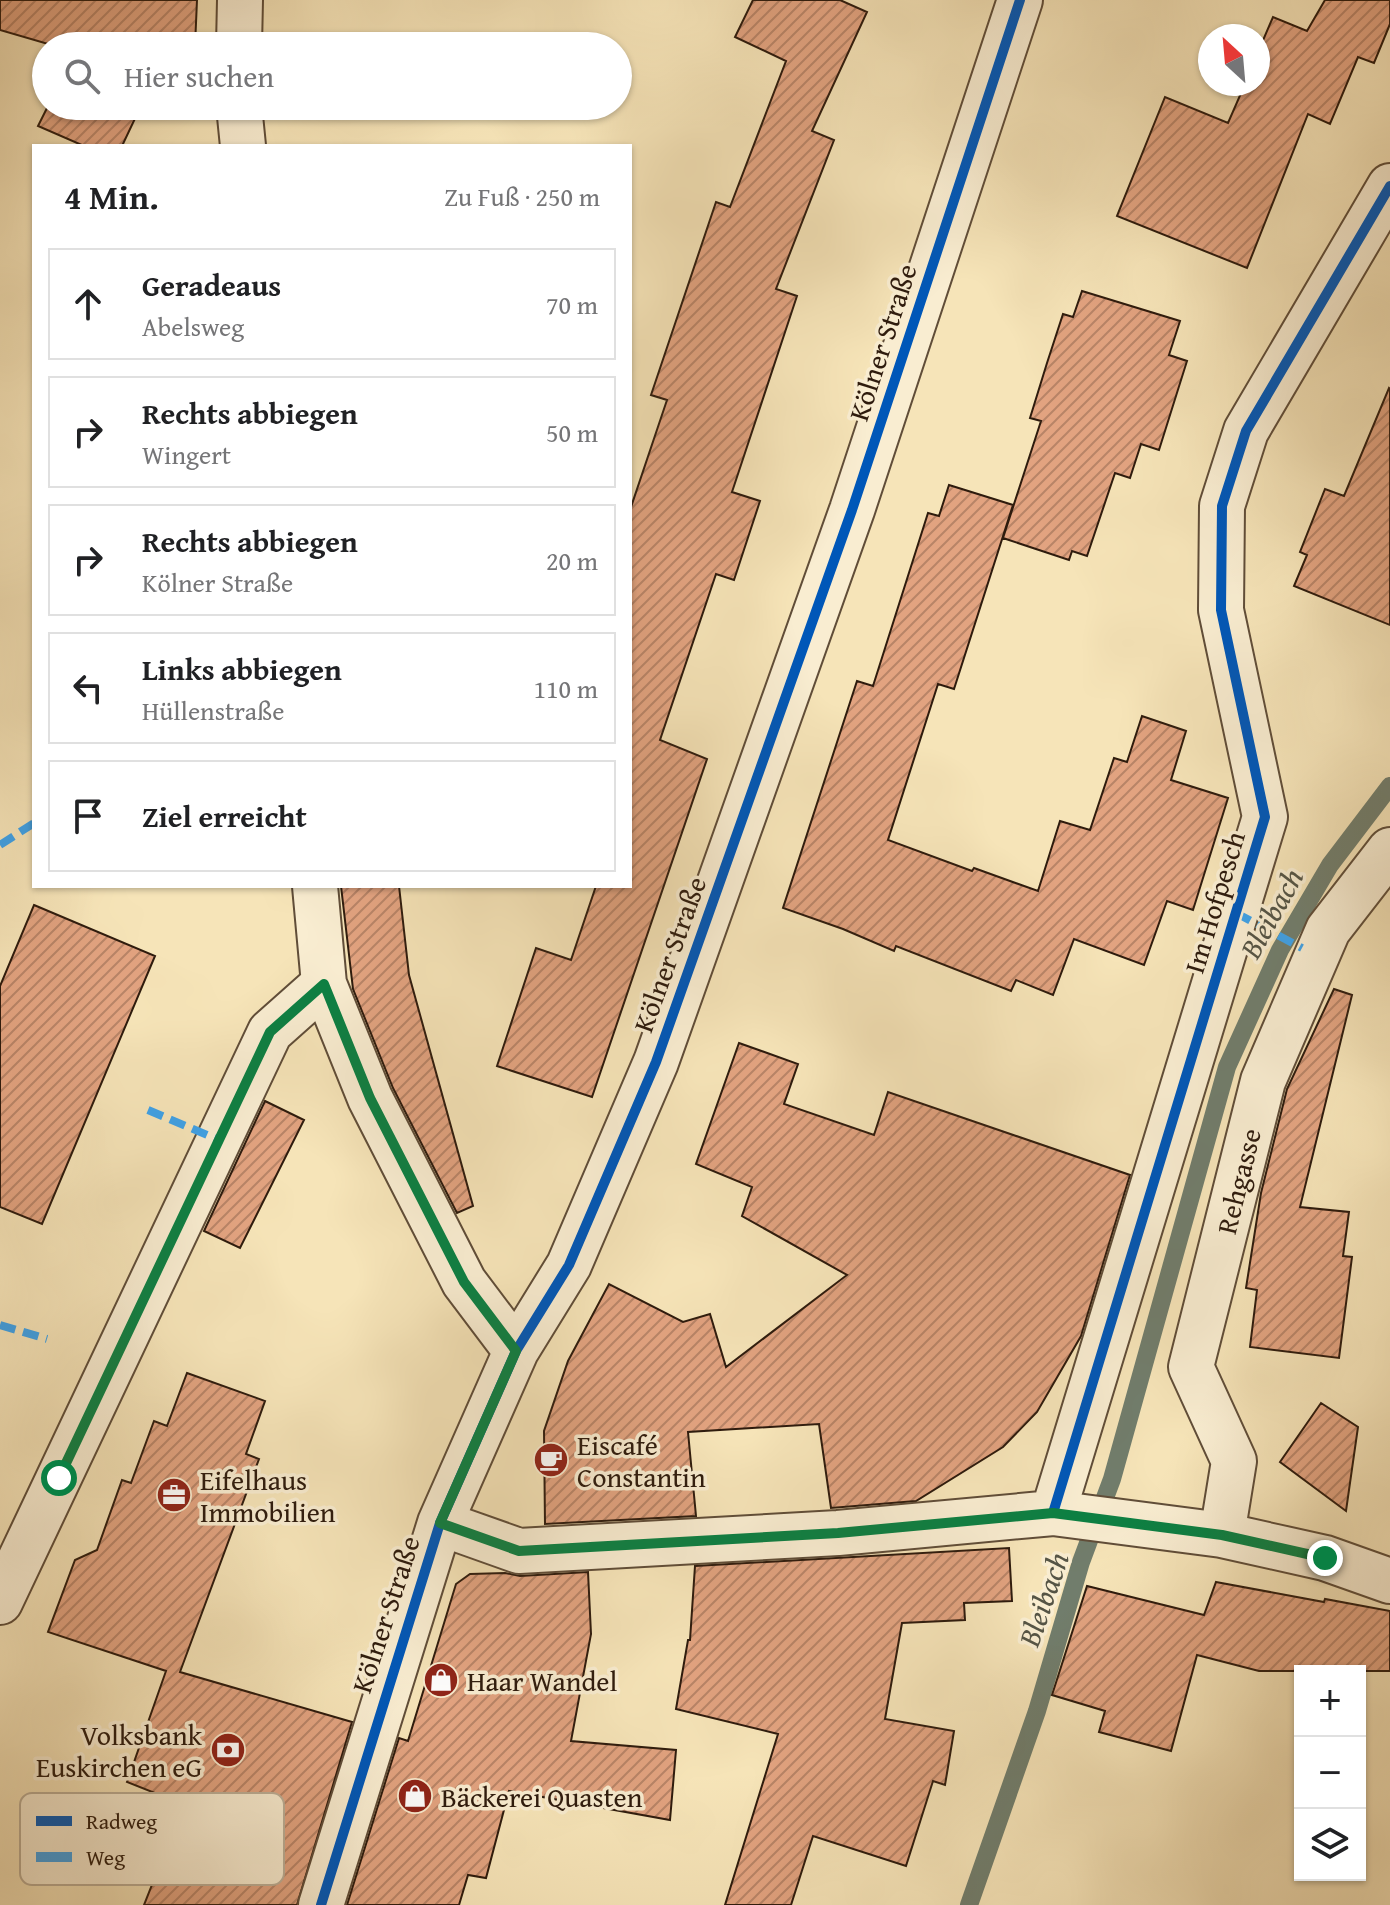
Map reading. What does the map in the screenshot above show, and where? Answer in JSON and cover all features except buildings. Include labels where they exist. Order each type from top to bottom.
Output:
[{"type":"street","points":[[239,32],[240,0]]},
{"type":"street","name":"Kölner Straße","points":[[321,1905],[440,1523],[516,1351],[569,1265],[656,1062],[852,510],[1020,0]]},
{"type":"street","points":[[240,120],[243,144]]},
{"type":"street","name":"Im Hofpesch","points":[[1063,1514],[1265,817],[1221,610],[1222,506],[1246,431],[1390,186]]},
{"type":"street","name":"Rehgasse","points":[[1222,1535],[1234,1461],[1191,1367],[1263,1081],[1328,930],[1390,850]]},
{"type":"street","points":[[315,888],[324,984],[370,1098],[464,1282],[516,1351]]},
{"type":"street","points":[[0,1602],[270,1032],[324,984]]},
{"type":"street","points":[[440,1523],[519,1551],[838,1533],[1063,1514],[1222,1535],[1325,1558],[1390,1581]]},
{"type":"waterway","name":"Bleibach","points":[[969,1905],[1037,1711],[1081,1562],[1112,1479],[1227,1067],[1280,950],[1330,865],[1390,786]]},
{"type":"marked path","points":[[0,845],[32,824]]},
{"type":"marked path","points":[[1236,913],[1302,948]]},
{"type":"marked path","points":[[148,1110],[219,1140]]},
{"type":"marked path","points":[[0,1325],[47,1339]]},
{"type":"cycle path","points":[[321,1905],[440,1523],[516,1351],[569,1265],[656,1062],[852,510],[1020,0]]},
{"type":"cycle path","points":[[1053,1513],[1265,817],[1221,610],[1222,506],[1246,431],[1390,186]]},
{"type":"place","name":"Eiscafé Constantin","points":[[551,1460]]},
{"type":"place","name":"Eifelhaus Immobilien","points":[[174,1495]]},
{"type":"place","name":"Haar Wandel","points":[[441,1680]]},
{"type":"place","name":"Volksbank Euskirchen eG","points":[[228,1750]]},
{"type":"place","name":"Bäckerei Quasten","points":[[415,1796]]},
{"type":"route","points":[[59,1478],[270,1032],[324,984],[370,1098],[464,1282],[516,1351],[440,1523],[519,1551],[838,1533],[1053,1513],[1222,1535],[1325,1558]]}]
